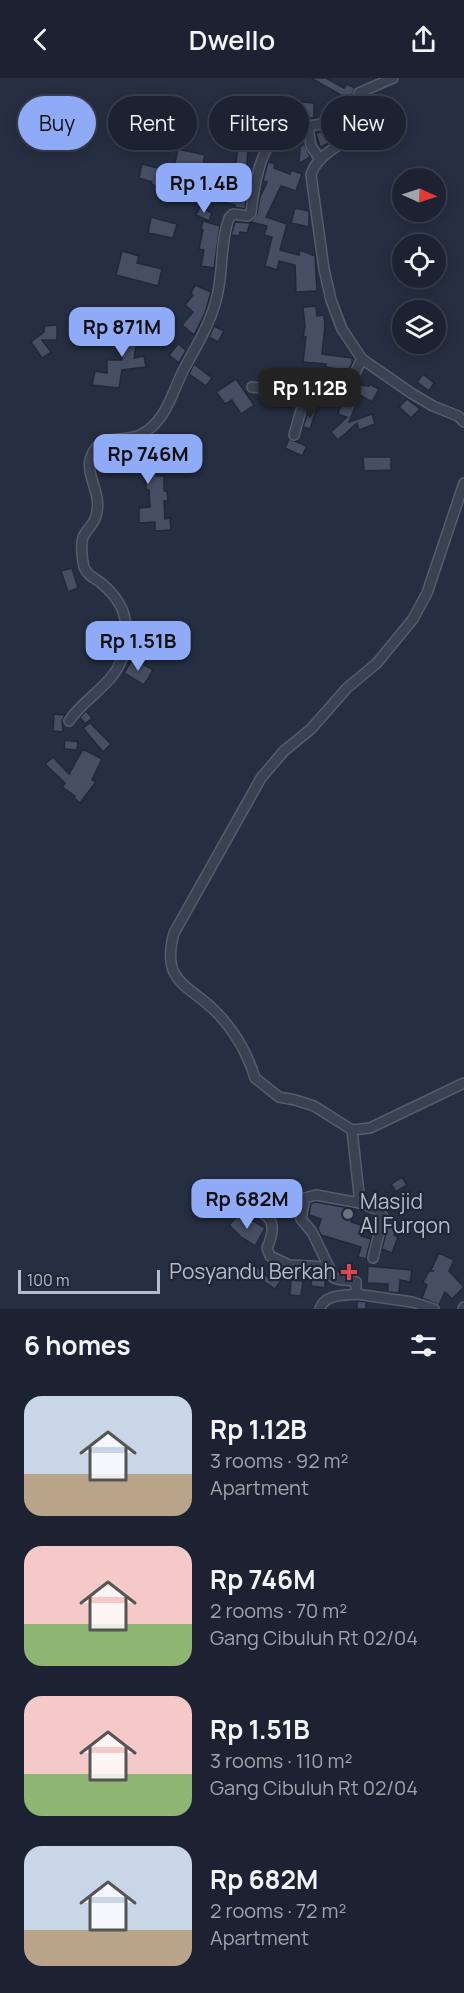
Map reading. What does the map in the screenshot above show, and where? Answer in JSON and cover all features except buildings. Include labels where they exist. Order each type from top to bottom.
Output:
[{"type":"street","points":[[358,96],[359,93],[393,78]]},
{"type":"street","points":[[309,133],[311,146],[320,159]]},
{"type":"street","points":[[69,722],[76,710],[109,682],[125,649],[127,621],[122,606],[111,592],[88,573],[83,561],[82,539],[94,522],[98,507],[97,492],[89,475],[89,461],[103,441],[143,433],[160,418],[170,403],[184,369],[200,342],[218,292],[221,253],[229,218],[233,214],[248,216],[251,213],[258,175],[267,150]]},
{"type":"street","points":[[332,150],[320,159],[311,175],[324,269],[331,300],[342,329],[362,359],[411,393],[433,406],[458,416],[464,422]]},
{"type":"street","points":[[252,387],[306,393],[341,400],[362,359]]},
{"type":"street","points":[[294,435],[306,393]]},
{"type":"street","points":[[464,483],[427,593],[412,618],[377,663],[347,688],[311,729],[284,751],[261,778],[174,933],[170,948],[170,959],[178,980],[220,1017],[244,1050],[255,1078],[279,1097],[314,1106],[352,1130],[370,1128],[464,1083]]},
{"type":"street","points":[[352,1130],[360,1203]]},
{"type":"street","points":[[356,1294],[356,1282],[331,1276],[312,1232],[301,1219],[305,1198],[316,1195],[360,1203],[378,1210],[383,1217],[373,1258]]},
{"type":"street","points":[[243,1205],[268,1215],[271,1220],[273,1233],[267,1248],[270,1256],[289,1265],[329,1267]]},
{"type":"street","points":[[320,1309],[323,1301],[330,1298],[356,1294],[404,1300],[434,1309]]},
{"type":"place","name":"Masjid Al Furqon","points":[[348,1214]]},
{"type":"place","name":"Posyandu Berkah","points":[[349,1272]]}]
